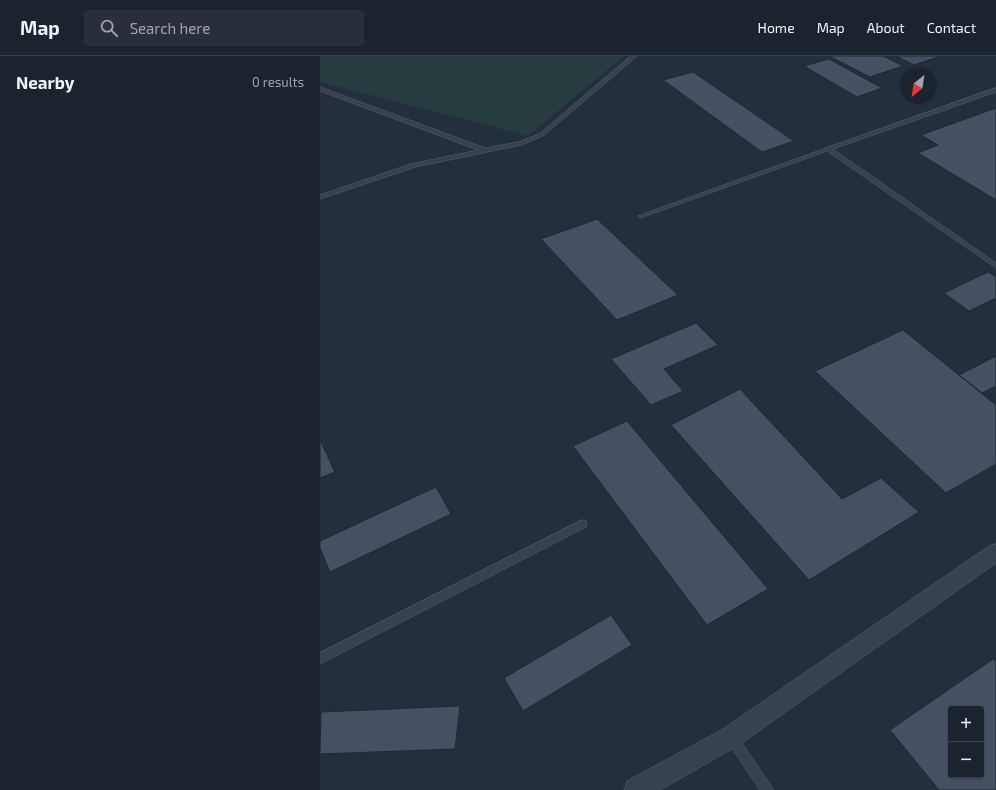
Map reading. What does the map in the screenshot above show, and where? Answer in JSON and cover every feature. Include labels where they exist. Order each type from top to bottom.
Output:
[{"type":"street","points":[[636,790],[731,737],[996,552]]},
{"type":"lane","points":[[320,197],[412,165],[521,144],[541,135],[634,56]]},
{"type":"lane","points":[[320,89],[484,150]]},
{"type":"lane","points":[[641,216],[996,90]]},
{"type":"lane","points":[[828,149],[996,266]]},
{"type":"lane","points":[[320,659],[582,524]]},
{"type":"lane","points":[[731,737],[768,790]]},
{"type":"green space","points":[[320,56],[624,56],[528,136],[320,82]]},
{"type":"building","points":[[829,56],[883,56],[903,66],[870,77]]},
{"type":"building","points":[[896,56],[941,56],[914,65]]},
{"type":"building","points":[[829,59],[882,88],[857,97],[804,66]]},
{"type":"building","points":[[693,72],[794,141],[762,152],[663,80]]},
{"type":"building","points":[[996,108],[996,200],[918,153],[938,145],[921,135]]},
{"type":"building","points":[[597,219],[678,295],[617,320],[541,239]]},
{"type":"building","points":[[988,272],[996,277],[996,298],[969,311],[944,293]]},
{"type":"building","points":[[696,323],[718,345],[664,369],[683,391],[651,405],[611,359]]},
{"type":"building","points":[[903,330],[996,405],[996,464],[946,493],[815,371]]},
{"type":"building","points":[[996,356],[996,386],[982,393],[959,375]]},
{"type":"building","points":[[740,389],[842,499],[881,478],[919,512],[809,580],[671,425]]},
{"type":"building","points":[[627,421],[768,589],[707,625],[573,446]]},
{"type":"building","points":[[320,440],[335,472],[320,478]]},
{"type":"building","points":[[436,487],[451,514],[330,572],[320,548],[320,541]]},
{"type":"building","points":[[611,615],[632,645],[523,711],[504,678]]},
{"type":"building","points":[[993,659],[996,662],[996,790],[939,790],[890,730]]},
{"type":"building","points":[[460,706],[455,749],[320,754],[321,712]]}]
